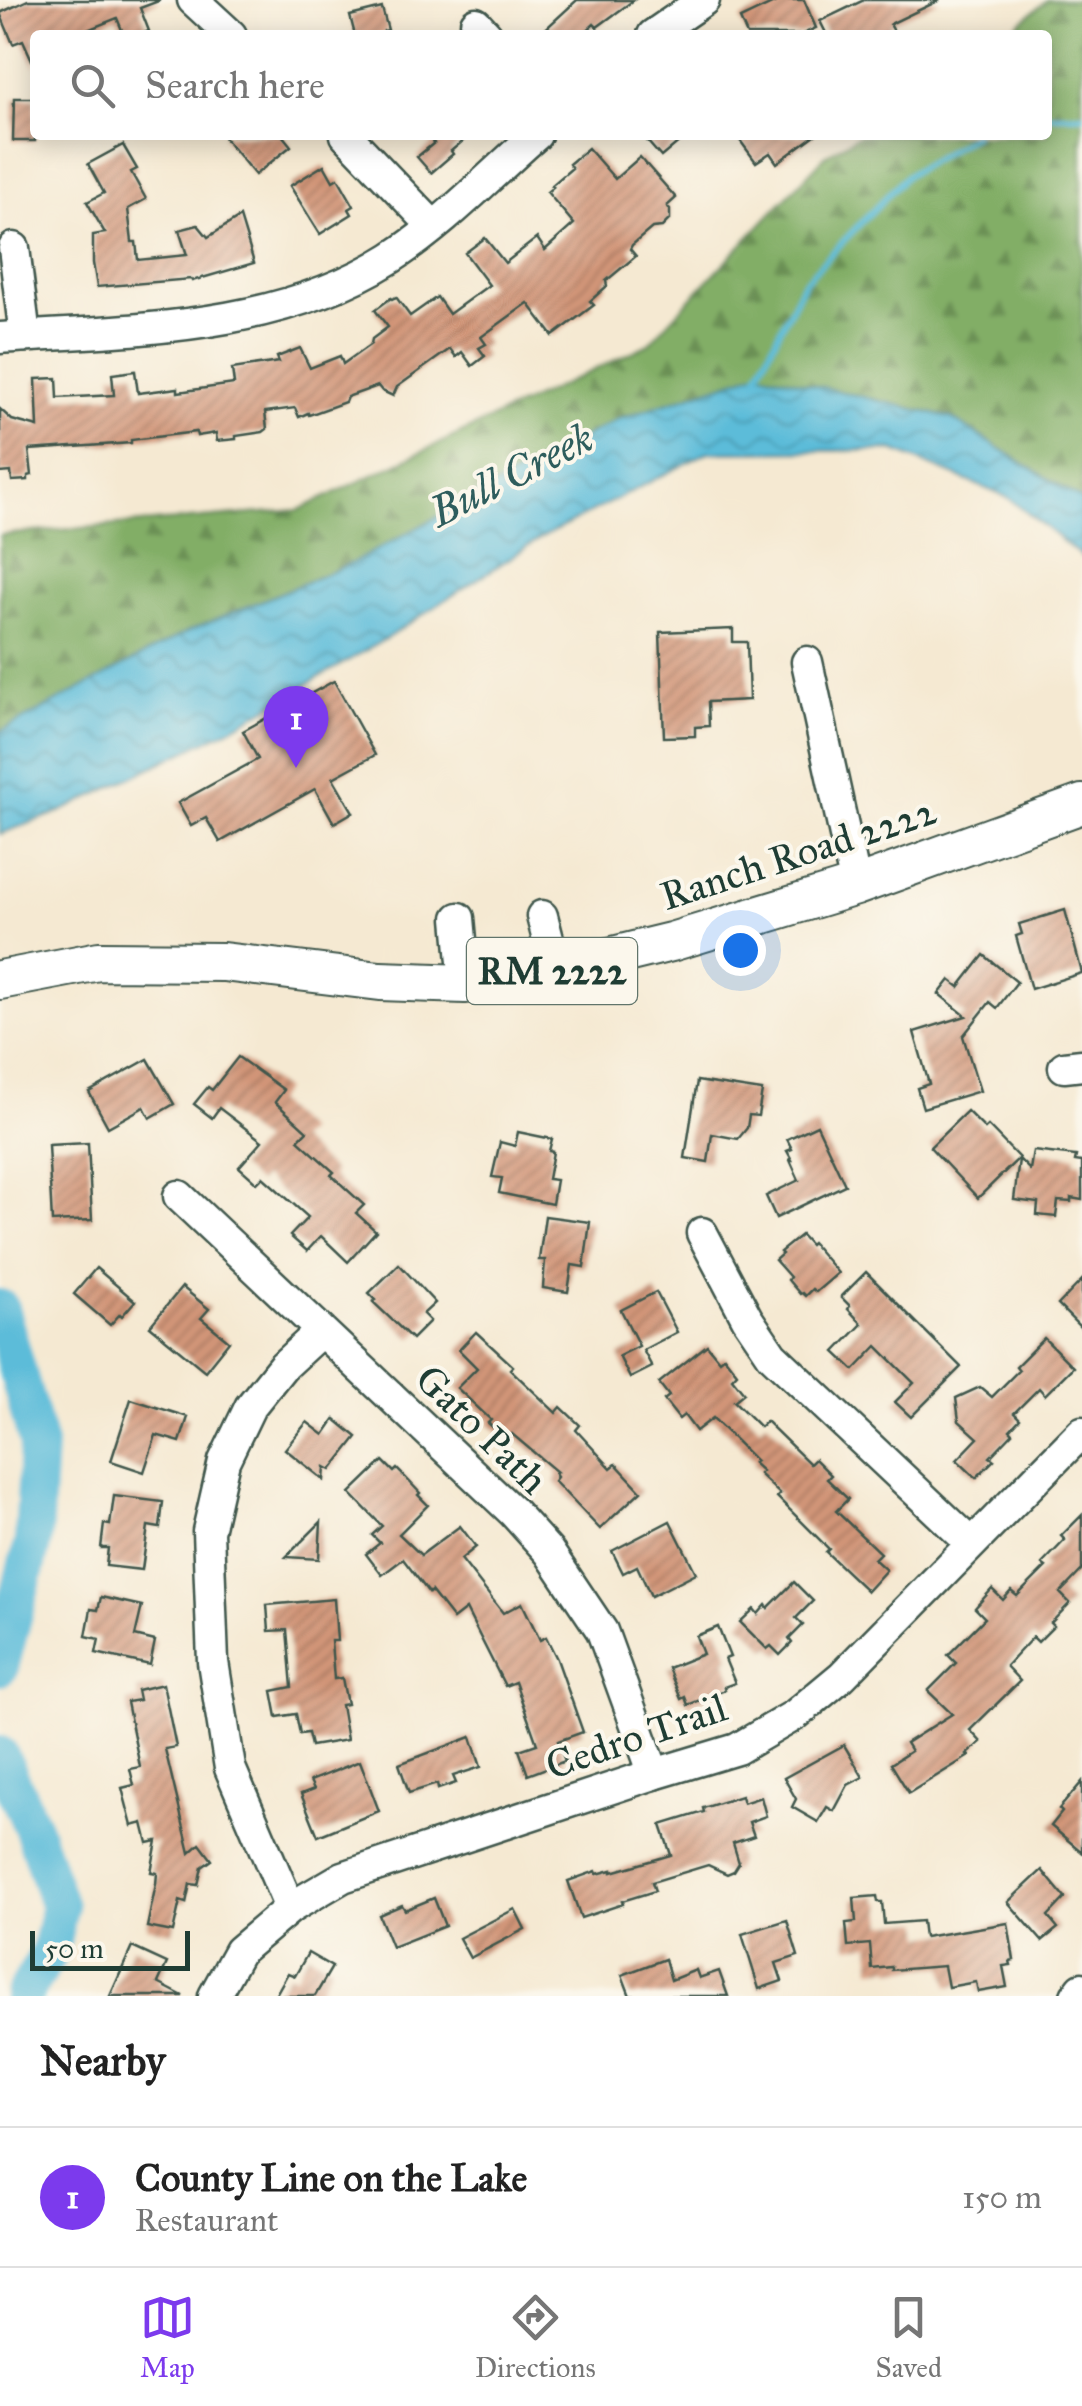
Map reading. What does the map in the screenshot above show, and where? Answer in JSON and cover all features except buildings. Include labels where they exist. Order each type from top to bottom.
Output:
[{"type":"main road","name":"Ranch Road 2222","points":[[0,980],[99,961],[222,962],[380,981],[465,984],[556,970],[671,942],[856,886],[1082,804]]},
{"type":"street","points":[[192,0],[225,30]]},
{"type":"street","points":[[660,30],[704,0]]},
{"type":"street","points":[[351,140],[433,226]]},
{"type":"street","points":[[14,248],[12,337],[207,323],[266,310],[341,284],[391,258],[530,140]]},
{"type":"street","points":[[807,662],[856,886]]},
{"type":"street","points":[[542,916],[556,970]]},
{"type":"street","points":[[459,918],[465,984]]},
{"type":"street","name":"Gato Path","points":[[179,1196],[514,1512],[549,1552],[602,1631],[654,1774]]},
{"type":"street","points":[[702,1232],[747,1318],[772,1355],[971,1543]]},
{"type":"street","points":[[290,1908],[230,1768],[213,1662],[208,1530],[224,1461],[250,1408],[282,1367],[321,1331]]},
{"type":"street","name":"Cedro Trail","points":[[214,1996],[239,1951],[290,1908],[343,1877],[737,1748],[794,1715],[842,1676],[1082,1432]]},
{"type":"street","points":[[1076,1996],[1082,1988]]},
{"type":"green space","points":[[1047,0],[1082,0],[1082,500],[951,418],[759,372],[350,564],[189,631],[0,732],[0,535],[299,510],[647,345],[826,155],[851,140],[1052,140],[1052,30],[1012,30]]},
{"type":"water","points":[[759,372],[951,418],[1082,500],[1082,557],[1009,498],[893,450],[708,452],[539,539],[387,638],[230,729],[62,811],[0,834],[0,732],[189,631],[350,564],[618,419]]},
{"type":"waterway","points":[[1052,115],[1082,115]]},
{"type":"waterway","points":[[756,378],[804,282],[907,175],[966,140]]},
{"type":"waterway","points":[[0,1308],[38,1445],[33,1541],[0,1667]]},
{"type":"waterway","points":[[0,1755],[33,1829],[59,1907],[50,1951],[23,1996]]},
{"type":"place","name":"County Line on the Lake","points":[[296,768]]},
{"type":"water label","name":"Bull Creek","points":[[511,474]]}]
